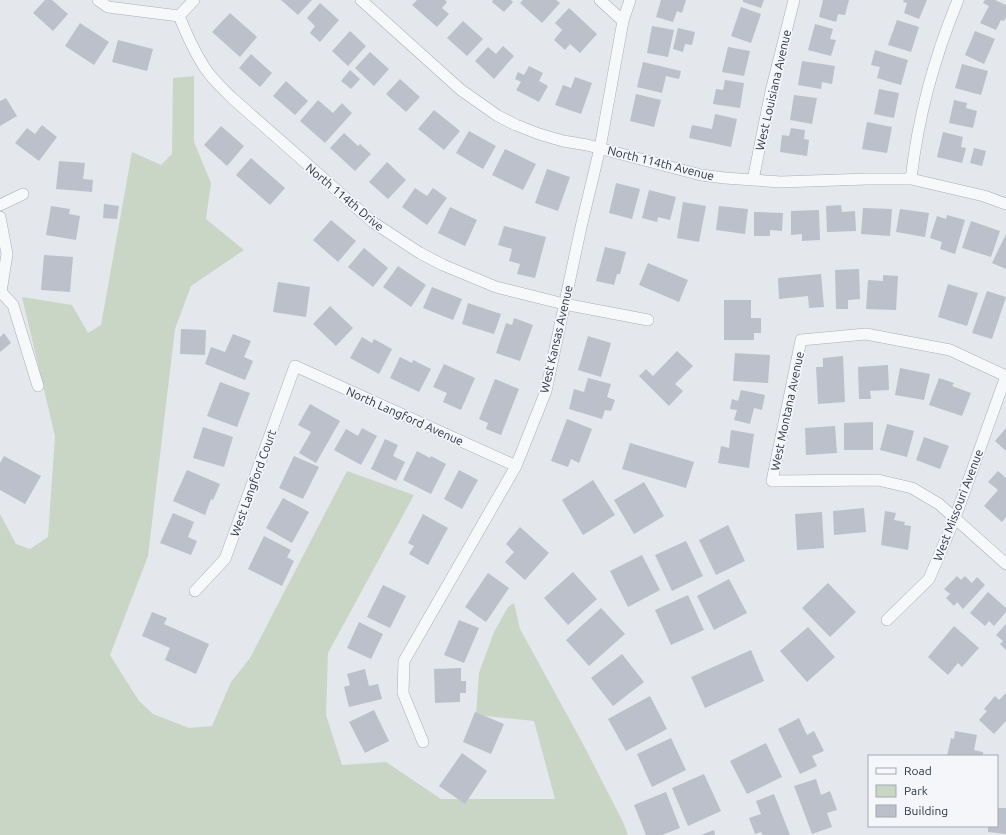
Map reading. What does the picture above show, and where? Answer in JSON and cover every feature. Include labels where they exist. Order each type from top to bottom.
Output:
[{"type":"street","points":[[98,0],[108,7],[180,16],[194,0]]},
{"type":"street","name":"North 114th Avenue","points":[[361,0],[461,90],[498,116],[539,134],[563,141],[600,148],[700,175],[795,182],[911,179],[984,196],[1006,204]]},
{"type":"street","points":[[600,0],[623,21]]},
{"type":"street","name":"West Kansas Avenue","points":[[423,742],[404,693],[404,661],[516,466],[546,392],[564,304],[600,148],[623,21],[630,0]]},
{"type":"street","name":"West Louisiana Avenue","points":[[753,180],[771,91],[794,0]]},
{"type":"street","points":[[911,179],[924,103],[940,47],[958,0]]},
{"type":"street","name":"North 114th Drive","points":[[180,16],[192,46],[203,66],[216,82],[249,114],[374,223],[420,253],[469,277],[496,286],[564,304],[648,320]]},
{"type":"street","points":[[0,205],[23,194]]},
{"type":"street","points":[[0,217],[7,254],[2,292],[13,305],[38,386]]},
{"type":"street","name":"West Montana Avenue","points":[[955,518],[939,504],[912,488],[878,480],[772,481],[801,340],[866,334],[950,350],[1006,376]]},
{"type":"street","name":"North Langford Avenue","points":[[295,366],[516,466]]},
{"type":"street","name":"West Langford Court","points":[[195,591],[225,559],[295,366]]},
{"type":"street","name":"West Missouri Avenue","points":[[887,620],[929,579],[955,518],[1006,376]]},
{"type":"street","points":[[955,518],[1006,564]]},
{"type":"green space","points":[[194,76],[194,142],[211,183],[206,219],[244,250],[191,286],[175,329],[148,556],[110,655],[139,701],[153,714],[189,728],[212,726],[231,682],[250,658],[347,471],[414,495],[328,653],[326,715],[342,765],[386,762],[441,799],[555,799],[534,721],[476,715],[479,673],[494,632],[508,607],[514,603],[520,629],[582,742],[623,822],[628,835],[0,835],[0,514],[16,544],[30,549],[48,537],[55,436],[22,297],[72,305],[88,333],[101,325],[132,152],[161,165],[172,154],[173,78]]},
{"type":"building","points":[[45,0],[52,0],[68,14],[53,31],[33,13]]},
{"type":"building","points":[[281,0],[312,0],[298,15]]},
{"type":"building","points":[[417,0],[445,0],[447,2],[442,8],[449,14],[437,27],[412,5]]},
{"type":"building","points":[[493,0],[511,0],[513,2],[504,12],[492,2]]},
{"type":"building","points":[[523,0],[556,0],[560,3],[542,23],[520,3]]},
{"type":"building","points":[[661,0],[686,0],[682,13],[677,11],[673,22],[656,17]]},
{"type":"building","points":[[743,0],[764,0],[761,8],[743,2]]},
{"type":"building","points":[[823,0],[849,0],[845,15],[838,14],[836,22],[819,17]]},
{"type":"building","points":[[904,0],[927,0],[919,19],[904,13],[907,3],[903,2]]},
{"type":"building","points":[[985,0],[995,0],[1006,5],[1006,17],[1004,21],[1001,20],[996,30],[980,23],[989,6],[983,3]]},
{"type":"building","points":[[320,3],[339,20],[320,42],[310,33],[315,26],[307,18]]},
{"type":"building","points":[[741,7],[761,14],[751,43],[731,36]]},
{"type":"building","points":[[569,8],[597,34],[580,53],[570,44],[565,50],[554,40],[562,30],[555,23]]},
{"type":"building","points":[[230,13],[257,37],[240,57],[212,32]]},
{"type":"building","points":[[897,20],[919,27],[911,52],[888,45]]},
{"type":"building","points":[[463,21],[483,39],[467,56],[447,38]]},
{"type":"building","points":[[80,23],[109,42],[94,65],[65,46]]},
{"type":"building","points":[[815,24],[833,29],[830,39],[836,40],[831,56],[808,50]]},
{"type":"building","points":[[652,26],[674,30],[668,57],[647,53]]},
{"type":"building","points":[[678,28],[695,32],[692,45],[685,44],[683,52],[673,49]]},
{"type":"building","points":[[350,31],[366,46],[348,66],[332,51]]},
{"type":"building","points":[[975,31],[995,39],[984,64],[965,55]]},
{"type":"building","points":[[118,40],[153,49],[147,71],[112,62]]},
{"type":"building","points":[[503,46],[514,56],[494,79],[475,61],[488,47],[496,54]]},
{"type":"building","points":[[728,47],[750,51],[744,76],[722,72]]},
{"type":"building","points":[[875,50],[908,60],[901,85],[877,78],[880,67],[871,65]]},
{"type":"building","points":[[370,52],[389,69],[374,86],[355,68]]},
{"type":"building","points":[[251,54],[272,73],[260,87],[239,68]]},
{"type":"building","points":[[802,61],[835,66],[832,84],[822,82],[821,89],[798,85]]},
{"type":"building","points":[[643,62],[681,71],[679,79],[666,76],[662,93],[637,87]]},
{"type":"building","points":[[962,64],[988,71],[981,95],[955,88]]},
{"type":"building","points":[[529,66],[543,73],[539,81],[548,86],[539,102],[516,90],[521,82],[515,79],[518,72],[524,75]]},
{"type":"building","points":[[350,70],[360,79],[351,89],[341,81]]},
{"type":"building","points":[[575,77],[592,83],[581,114],[555,105],[563,85],[571,88]]},
{"type":"building","points":[[400,79],[420,97],[406,112],[386,94]]},
{"type":"building","points":[[725,80],[744,83],[740,108],[713,104],[716,89],[723,90]]},
{"type":"building","points":[[286,81],[308,101],[295,115],[273,96]]},
{"type":"building","points":[[879,89],[899,93],[894,118],[874,114]]},
{"type":"building","points":[[636,94],[661,100],[654,127],[630,121]]},
{"type":"building","points":[[794,95],[817,98],[812,124],[790,120]]},
{"type":"building","points":[[6,98],[17,116],[0,126],[0,101]]},
{"type":"building","points":[[318,100],[333,113],[342,103],[352,113],[325,143],[300,121]]},
{"type":"building","points":[[954,100],[967,103],[966,108],[977,111],[973,128],[949,123]]},
{"type":"building","points":[[434,110],[460,131],[444,150],[418,129]]},
{"type":"building","points":[[715,114],[737,119],[731,147],[689,138],[692,125],[712,129]]},
{"type":"building","points":[[867,122],[892,127],[887,153],[862,149]]},
{"type":"building","points":[[42,125],[57,137],[39,161],[15,143],[27,128],[35,134]]},
{"type":"building","points":[[221,126],[244,146],[227,166],[204,145]]},
{"type":"building","points":[[791,128],[805,130],[804,139],[809,140],[807,156],[780,152],[782,135],[789,136]]},
{"type":"building","points":[[469,131],[496,146],[483,169],[456,153]]},
{"type":"building","points":[[943,132],[963,137],[961,147],[966,148],[962,163],[937,157]]},
{"type":"building","points":[[344,133],[358,146],[360,144],[371,154],[355,171],[330,148]]},
{"type":"building","points":[[974,148],[986,151],[982,166],[970,163]]},
{"type":"building","points":[[505,149],[536,164],[523,190],[492,175]]},
{"type":"building","points":[[251,158],[285,188],[270,205],[236,175]]},
{"type":"building","points":[[59,161],[85,163],[83,179],[93,180],[92,192],[56,189]]},
{"type":"building","points":[[387,162],[406,180],[388,199],[369,182]]},
{"type":"building","points":[[547,169],[570,177],[558,211],[535,203]]},
{"type":"building","points":[[616,183],[640,189],[632,219],[609,213]]},
{"type":"building","points":[[415,188],[427,196],[433,188],[447,198],[427,225],[402,207]]},
{"type":"building","points":[[649,190],[676,197],[670,220],[658,217],[657,222],[642,218]]},
{"type":"building","points":[[683,202],[706,206],[699,242],[677,238]]},
{"type":"building","points":[[104,204],[119,206],[117,219],[103,218]]},
{"type":"building","points":[[841,205],[842,212],[855,211],[856,231],[827,232],[826,206]]},
{"type":"building","points":[[51,206],[70,209],[69,214],[80,216],[76,240],[46,235]]},
{"type":"building","points":[[719,206],[748,209],[745,234],[716,230]]},
{"type":"building","points":[[450,207],[477,220],[465,246],[438,233]]},
{"type":"building","points":[[863,208],[892,209],[890,236],[861,234]]},
{"type":"building","points":[[900,209],[929,213],[925,237],[896,232]]},
{"type":"building","points":[[819,210],[820,240],[802,241],[802,234],[791,235],[791,211]]},
{"type":"building","points":[[754,212],[783,213],[782,231],[770,230],[770,236],[754,236]]},
{"type":"building","points":[[947,215],[965,220],[955,254],[940,249],[942,242],[930,238],[937,216],[946,219]]},
{"type":"building","points":[[331,220],[356,241],[338,262],[313,240]]},
{"type":"building","points":[[971,221],[1000,231],[991,257],[962,248]]},
{"type":"building","points":[[504,226],[546,237],[535,278],[517,274],[520,264],[509,261],[512,249],[498,245]]},
{"type":"building","points":[[1006,234],[1006,269],[992,263]]},
{"type":"building","points":[[605,247],[626,252],[620,274],[617,274],[614,285],[596,281]]},
{"type":"building","points":[[364,248],[388,268],[373,287],[348,267]]},
{"type":"building","points":[[44,255],[73,257],[70,292],[41,290]]},
{"type":"building","points":[[648,263],[688,280],[679,302],[639,285]]},
{"type":"building","points":[[398,266],[426,285],[411,307],[383,287]]},
{"type":"building","points":[[859,269],[860,299],[848,300],[848,309],[836,309],[835,270]]},
{"type":"building","points":[[821,274],[824,307],[809,308],[808,296],[779,299],[778,278]]},
{"type":"building","points":[[883,275],[898,276],[896,310],[866,309],[868,280],[883,281]]},
{"type":"building","points":[[278,282],[310,287],[306,317],[273,312]]},
{"type":"building","points":[[948,284],[978,293],[967,326],[938,317]]},
{"type":"building","points":[[432,287],[462,299],[453,320],[423,308]]},
{"type":"building","points":[[987,291],[1006,297],[992,339],[972,333]]},
{"type":"building","points":[[724,300],[751,300],[751,318],[761,318],[761,333],[754,333],[754,340],[724,340]]},
{"type":"building","points":[[468,303],[501,314],[494,334],[462,324]]},
{"type":"building","points":[[330,306],[353,328],[336,346],[313,324]]},
{"type":"building","points":[[514,318],[533,325],[520,361],[496,353],[506,323],[512,325]]},
{"type":"building","points":[[181,329],[206,330],[205,355],[180,354]]},
{"type":"building","points":[[4,333],[11,343],[0,352],[0,337]]},
{"type":"building","points":[[233,334],[251,341],[244,357],[253,361],[245,380],[205,364],[211,347],[225,352]]},
{"type":"building","points":[[588,336],[611,343],[601,377],[578,370]]},
{"type":"building","points":[[362,337],[372,343],[374,339],[392,349],[379,374],[350,358]]},
{"type":"building","points":[[677,351],[693,366],[675,384],[683,391],[669,406],[639,376],[646,369],[653,376]]},
{"type":"building","points":[[735,353],[770,355],[768,383],[733,381]]},
{"type":"building","points":[[843,356],[845,402],[818,404],[816,367],[823,367],[823,358]]},
{"type":"building","points":[[400,357],[412,363],[413,360],[431,369],[419,392],[390,378]]},
{"type":"building","points":[[444,364],[475,378],[461,410],[443,402],[447,393],[433,387]]},
{"type":"building","points":[[888,365],[889,390],[870,391],[871,399],[859,399],[858,367]]},
{"type":"building","points":[[900,368],[930,374],[924,400],[895,395]]},
{"type":"building","points":[[588,378],[611,384],[607,397],[615,400],[611,411],[605,410],[602,419],[569,409],[574,389],[584,392]]},
{"type":"building","points":[[939,378],[954,383],[952,386],[971,393],[962,416],[929,405]]},
{"type":"building","points":[[495,379],[519,389],[501,435],[486,429],[488,423],[479,419]]},
{"type":"building","points":[[220,382],[250,393],[237,427],[207,416]]},
{"type":"building","points":[[741,390],[765,395],[762,410],[754,408],[750,424],[734,420],[737,410],[730,409],[732,399],[738,401]]},
{"type":"building","points":[[310,404],[340,421],[316,463],[299,453],[311,432],[298,425]]},
{"type":"building","points":[[567,419],[592,429],[579,463],[571,459],[568,467],[551,461]]},
{"type":"building","points":[[873,422],[873,450],[844,450],[844,423]]},
{"type":"building","points":[[887,424],[914,431],[907,457],[880,450]]},
{"type":"building","points":[[835,426],[837,453],[806,455],[805,428]]},
{"type":"building","points":[[203,427],[233,437],[224,467],[193,458]]},
{"type":"building","points":[[362,428],[377,436],[361,465],[334,450],[346,429],[358,436]]},
{"type":"building","points":[[1006,428],[1006,451],[995,441]]},
{"type":"building","points":[[731,430],[754,434],[749,468],[718,463],[721,446],[729,448]]},
{"type":"building","points":[[924,437],[949,446],[940,469],[916,460]]},
{"type":"building","points":[[385,439],[398,445],[393,456],[405,462],[396,481],[371,469]]},
{"type":"building","points":[[630,443],[694,462],[686,488],[622,469]]},
{"type":"building","points":[[417,451],[446,464],[431,494],[403,480]]},
{"type":"building","points":[[4,456],[41,476],[25,504],[0,490],[0,463]]},
{"type":"building","points":[[294,456],[319,467],[303,499],[279,488]]},
{"type":"building","points":[[187,470],[220,484],[213,500],[211,499],[205,515],[173,501]]},
{"type":"building","points":[[459,470],[478,480],[462,509],[444,499]]},
{"type":"building","points":[[998,471],[1006,478],[1006,517],[1002,522],[984,506],[998,490],[988,482]]},
{"type":"building","points":[[593,480],[615,515],[583,535],[562,500]]},
{"type":"building","points":[[644,482],[664,516],[634,534],[614,500]]},
{"type":"building","points":[[283,498],[309,512],[292,543],[266,528]]},
{"type":"building","points":[[864,508],[866,532],[834,535],[833,511]]},
{"type":"building","points":[[885,511],[896,513],[894,520],[905,522],[904,525],[911,526],[908,550],[881,545]]},
{"type":"building","points":[[822,512],[824,548],[797,550],[795,514]]},
{"type":"building","points":[[173,513],[194,522],[188,537],[197,541],[191,555],[160,543]]},
{"type":"building","points":[[423,514],[448,528],[428,565],[409,554],[414,546],[408,543]]},
{"type":"building","points":[[728,525],[745,561],[716,575],[699,540]]},
{"type":"building","points":[[520,527],[549,553],[525,580],[505,562],[514,552],[506,544]]},
{"type":"building","points":[[264,536],[291,550],[287,557],[294,561],[282,586],[248,569]]},
{"type":"building","points":[[686,541],[703,576],[672,591],[655,555]]},
{"type":"building","points":[[642,555],[660,590],[628,607],[610,571]]},
{"type":"building","points":[[573,572],[597,599],[568,625],[544,598]]},
{"type":"building","points":[[488,573],[509,588],[486,622],[465,607]]},
{"type":"building","points":[[957,576],[961,580],[965,576],[972,583],[977,577],[985,585],[963,609],[957,602],[954,606],[946,598],[950,594],[944,589]]},
{"type":"building","points":[[729,579],[747,613],[714,630],[697,596]]},
{"type":"building","points":[[828,583],[856,612],[830,637],[802,608]]},
{"type":"building","points":[[383,585],[406,596],[390,628],[367,617]]},
{"type":"building","points":[[988,592],[1006,608],[1006,612],[994,626],[989,621],[985,626],[970,613]]},
{"type":"building","points":[[688,595],[704,630],[671,645],[655,610]]},
{"type":"building","points":[[601,608],[625,634],[589,666],[566,640]]},
{"type":"building","points":[[152,612],[167,618],[164,624],[209,644],[196,674],[165,660],[170,648],[142,636]]},
{"type":"building","points":[[459,620],[479,628],[464,663],[444,655]]},
{"type":"building","points":[[359,622],[383,634],[371,659],[347,648]]},
{"type":"building","points":[[1006,624],[1006,650],[1000,644],[1003,641],[996,635]]},
{"type":"building","points":[[954,626],[979,648],[962,667],[958,663],[948,675],[928,657]]},
{"type":"building","points":[[808,627],[835,657],[807,682],[780,651]]},
{"type":"building","points":[[751,650],[764,681],[705,708],[691,677]]},
{"type":"building","points":[[622,654],[644,682],[613,706],[591,678]]},
{"type":"building","points":[[461,668],[461,681],[466,681],[466,693],[460,693],[460,702],[435,703],[434,669]]},
{"type":"building","points":[[365,669],[369,686],[378,684],[382,699],[349,707],[344,687],[350,685],[347,674]]},
{"type":"building","points":[[1006,693],[1006,721],[994,734],[979,720],[987,711],[984,709],[995,696],[999,700]]},
{"type":"building","points":[[650,696],[667,729],[626,751],[608,719]]},
{"type":"building","points":[[374,710],[389,741],[365,753],[349,722]]},
{"type":"building","points":[[475,712],[504,724],[491,754],[463,742]]},
{"type":"building","points":[[799,718],[807,735],[814,731],[824,751],[812,756],[817,766],[800,774],[778,729]]},
{"type":"building","points":[[955,731],[977,735],[974,750],[983,752],[983,755],[947,755],[951,738],[954,739]]},
{"type":"building","points":[[671,738],[686,770],[652,787],[637,754]]},
{"type":"building","points":[[766,743],[782,777],[747,794],[730,761]]},
{"type":"building","points":[[462,753],[487,771],[465,804],[439,786]]},
{"type":"building","points":[[704,774],[721,811],[688,826],[672,788]]},
{"type":"building","points":[[816,779],[821,795],[830,791],[837,810],[827,813],[832,827],[812,834],[794,786]]},
{"type":"building","points":[[666,792],[680,828],[662,835],[646,835],[634,805]]},
{"type":"building","points":[[774,794],[790,835],[763,835],[761,832],[755,834],[749,818],[761,814],[756,801]]},
{"type":"building","points":[[998,808],[1006,808],[1006,834],[988,832],[988,827],[998,827]]},
{"type":"building","points":[[714,830],[715,835],[701,835]]}]
